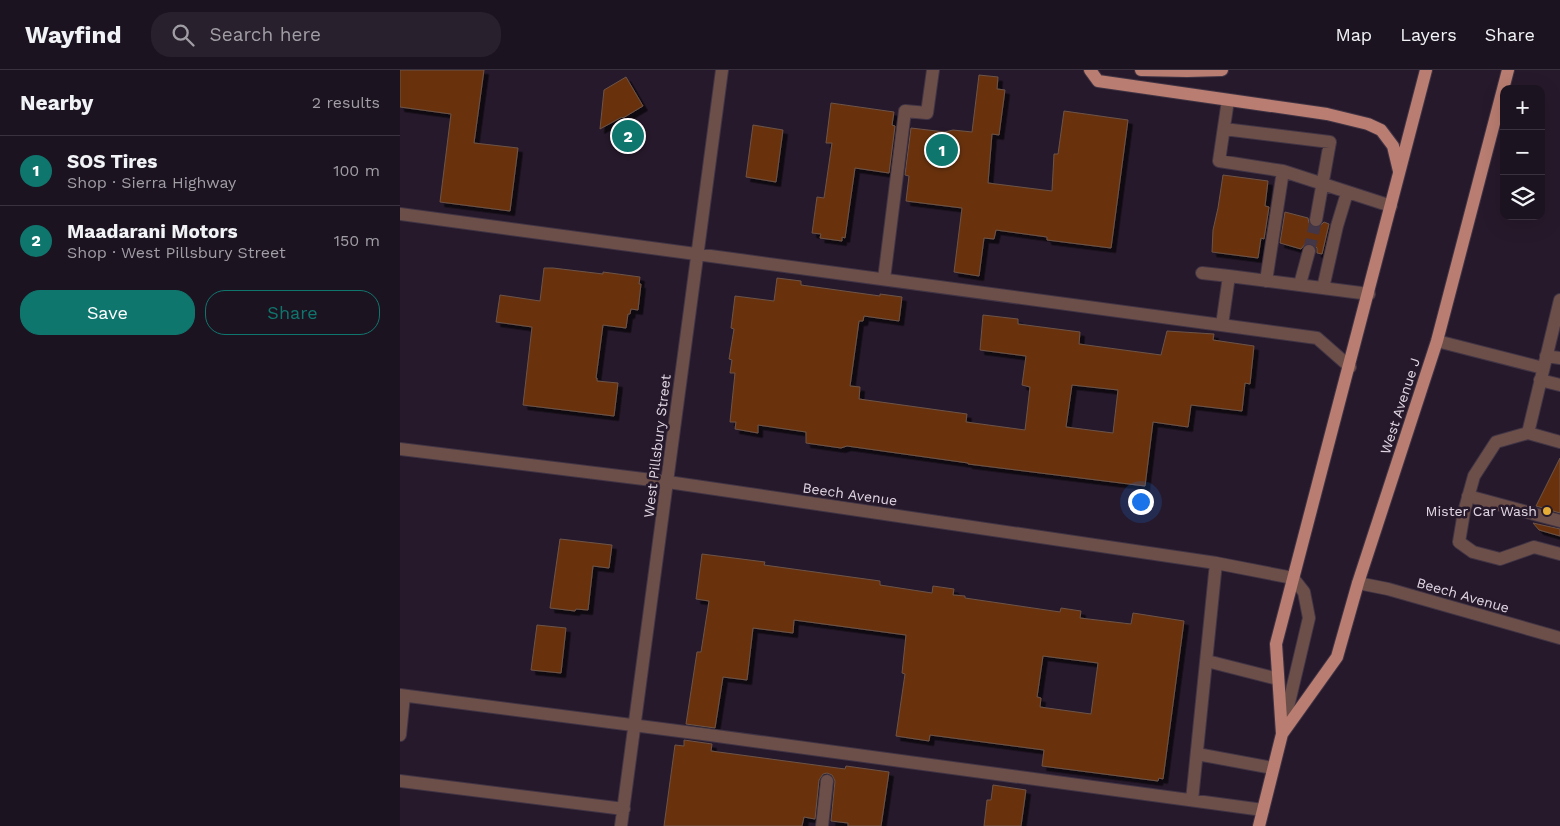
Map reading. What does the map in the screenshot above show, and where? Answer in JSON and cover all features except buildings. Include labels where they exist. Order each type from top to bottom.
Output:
[{"type":"main road","points":[[1090,70],[1098,81],[1327,114],[1368,124],[1381,130],[1393,146],[1399,174]]},
{"type":"main road","points":[[1141,70],[1222,70]]},
{"type":"main road","name":"West Avenue J","points":[[1259,826],[1282,734],[1276,644],[1426,70]]},
{"type":"main road","name":"West Avenue J","points":[[1282,734],[1336,657],[1358,583],[1437,341],[1508,70]]},
{"type":"street","name":"West Pillsbury Street","points":[[621,826],[722,70]]},
{"type":"street","points":[[884,279],[905,111],[927,113],[932,70]]},
{"type":"street","points":[[1228,100],[1219,161],[1283,171],[1391,206]]},
{"type":"street","points":[[1224,129],[1330,142],[1316,220]]},
{"type":"street","points":[[1266,281],[1283,171]]},
{"type":"street","points":[[1323,288],[1337,226],[1347,193]]},
{"type":"street","points":[[400,214],[1317,338],[1350,366]]},
{"type":"street","points":[[1300,284],[1309,251]]},
{"type":"street","points":[[1202,273],[1369,294]]},
{"type":"street","points":[[1222,325],[1229,276]]},
{"type":"street","points":[[1528,433],[1560,300]]},
{"type":"street","points":[[1437,341],[1543,368],[1560,385]]},
{"type":"street","points":[[1543,368],[1560,358]]},
{"type":"street","points":[[1560,442],[1528,433],[1496,442],[1474,476],[1459,542],[1473,552],[1500,558],[1534,547],[1560,554]]},
{"type":"street","name":"Beech Avenue","points":[[400,449],[668,482],[1216,563],[1293,578]]},
{"type":"street","points":[[1468,496],[1560,521]]},
{"type":"street","points":[[1192,800],[1216,563]]},
{"type":"street","points":[[1282,734],[1309,618],[1304,592],[1293,578]]},
{"type":"street","name":"Beech Avenue","points":[[1358,583],[1388,589],[1560,638]]},
{"type":"street","points":[[1207,661],[1278,679]]},
{"type":"street","points":[[400,735],[402,695],[1263,810]]},
{"type":"street","points":[[1197,754],[1273,768]]},
{"type":"street","points":[[400,781],[624,809]]},
{"type":"street","points":[[822,826],[827,781]]},
{"type":"tunnel","points":[[1309,251],[1316,220]]},
{"type":"place","name":"Maadarani Motors","points":[[628,136]]},
{"type":"place","name":"SOS Tires","points":[[942,150]]},
{"type":"place","name":"Mister Car Wash","points":[[1547,511]]}]
